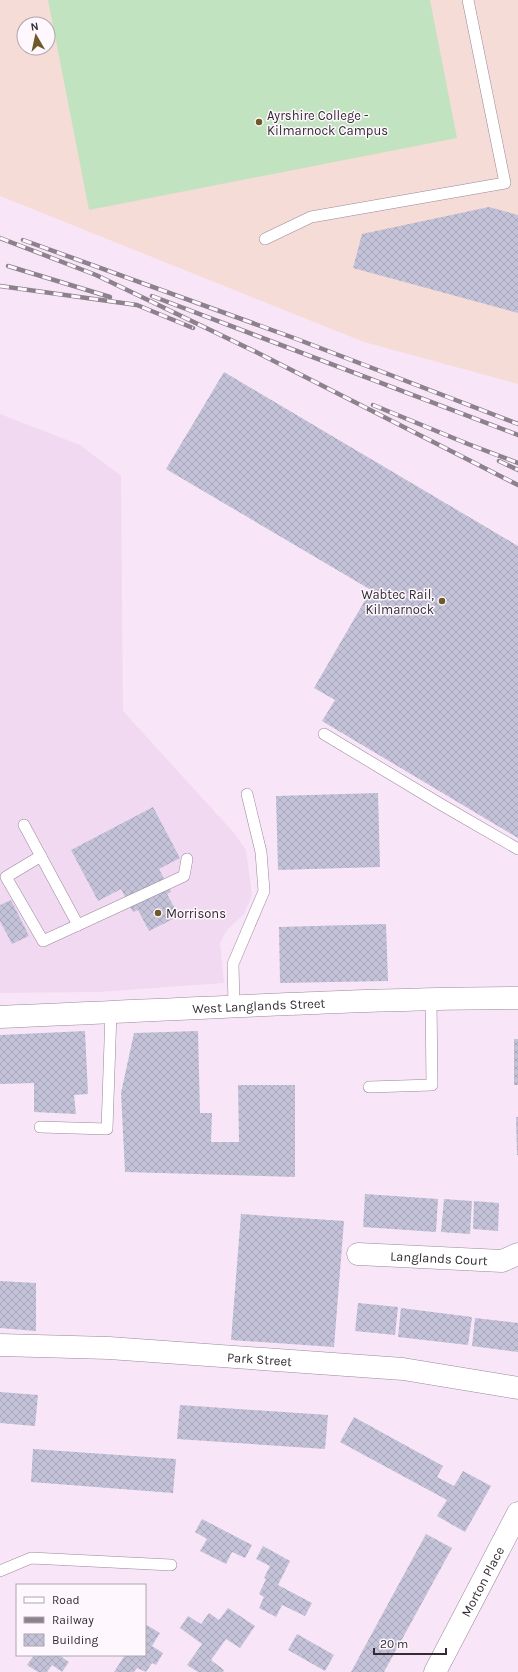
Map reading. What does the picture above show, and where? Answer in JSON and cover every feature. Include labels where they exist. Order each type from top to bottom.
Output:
[{"type":"street","name":"West Langlands Street","points":[[0,1017],[234,1005],[431,998],[518,998]]},
{"type":"street","name":"Langlands Court","points":[[358,1254],[502,1261],[518,1254]]},
{"type":"street","name":"Park Street","points":[[0,1345],[109,1348],[403,1369],[518,1388]]},
{"type":"street","name":"Morton Place","points":[[436,1672],[518,1513]]},
{"type":"lane","points":[[265,240],[311,217],[505,183],[468,0]]},
{"type":"lane","points":[[324,734],[442,805],[518,848]]},
{"type":"lane","points":[[234,1005],[233,964],[264,891],[260,852],[247,794]]},
{"type":"lane","points":[[24,825],[78,925]]},
{"type":"lane","points":[[41,856],[6,877],[44,941],[184,876],[187,859]]},
{"type":"lane","points":[[369,1087],[432,1085],[431,998]]},
{"type":"lane","points":[[40,1128],[107,1129],[111,1012]]},
{"type":"lane","points":[[0,1571],[31,1558],[171,1565]]},
{"type":"shaded area","name":"Ayrshire College - Kilmarnock Campus","points":[[0,0],[518,0],[518,384],[364,342],[0,196]]},
{"type":"shaded area","points":[[0,414],[80,445],[121,476],[123,711],[234,833],[246,850],[252,895],[244,914],[227,930],[220,943],[224,983],[98,992],[0,993]]},
{"type":"green space","points":[[48,0],[430,0],[457,138],[89,210],[56,41],[56,16],[51,16]]},
{"type":"building","points":[[489,207],[518,215],[518,313],[353,268],[362,234]]},
{"type":"building","name":"Wabtec Rail, Kilmarnock","points":[[224,372],[518,546],[518,838],[322,721],[335,700],[314,688],[371,590],[166,469]]},
{"type":"building","points":[[378,793],[380,867],[278,870],[276,796]]},
{"type":"building","points":[[153,807],[180,858],[159,869],[171,892],[167,894],[179,916],[149,931],[138,910],[133,912],[121,889],[98,901],[71,850]]},
{"type":"building","points":[[11,900],[29,936],[12,944],[0,921],[0,905]]},
{"type":"building","points":[[386,924],[388,981],[280,983],[279,927]]},
{"type":"building","points":[[85,1031],[88,1094],[74,1095],[76,1114],[34,1112],[34,1083],[0,1084],[0,1035]]},
{"type":"building","points":[[198,1031],[200,1113],[212,1113],[211,1142],[239,1142],[238,1085],[295,1085],[295,1177],[125,1172],[121,1093],[134,1033]]},
{"type":"building","points":[[514,1039],[518,1039],[518,1085],[514,1085]]},
{"type":"building","points":[[516,1117],[518,1117],[518,1155],[517,1155]]},
{"type":"building","points":[[365,1194],[438,1199],[436,1232],[363,1227]]},
{"type":"building","points":[[444,1199],[472,1201],[470,1234],[441,1232]]},
{"type":"building","points":[[474,1201],[499,1203],[498,1231],[473,1229]]},
{"type":"building","points":[[241,1214],[344,1221],[334,1347],[231,1340]]},
{"type":"building","points":[[0,1281],[36,1283],[36,1331],[0,1328]]},
{"type":"building","points":[[358,1303],[398,1307],[395,1335],[355,1331]]},
{"type":"building","points":[[401,1308],[472,1317],[468,1345],[398,1337]]},
{"type":"building","points":[[475,1318],[518,1323],[518,1352],[472,1346]]},
{"type":"building","points":[[0,1392],[38,1395],[35,1426],[0,1423]]},
{"type":"building","points":[[180,1405],[328,1415],[325,1449],[177,1439]]},
{"type":"building","points":[[354,1417],[443,1466],[437,1477],[454,1486],[463,1471],[491,1486],[465,1532],[437,1516],[447,1500],[340,1442]]},
{"type":"building","points":[[33,1449],[176,1459],[173,1493],[31,1482]]},
{"type":"building","points":[[202,1519],[252,1545],[245,1558],[232,1552],[226,1564],[200,1551],[207,1539],[195,1532]]},
{"type":"building","points":[[426,1534],[452,1548],[384,1672],[351,1672]]},
{"type":"building","points":[[263,1546],[290,1561],[278,1585],[312,1603],[305,1616],[282,1605],[276,1617],[259,1608],[264,1597],[259,1594],[270,1566],[256,1559]]},
{"type":"building","points":[[228,1608],[255,1626],[240,1648],[226,1639],[211,1660],[224,1670],[223,1672],[198,1672],[187,1665],[202,1644],[180,1628],[188,1616],[201,1624],[209,1613],[219,1620]]},
{"type":"building","points":[[146,1625],[160,1633],[152,1646],[163,1653],[156,1665],[152,1663],[146,1672],[137,1668],[134,1672],[114,1672],[124,1656],[146,1656]]},
{"type":"building","points":[[297,1634],[334,1655],[325,1671],[288,1650]]},
{"type":"building","points":[[33,1656],[60,1656],[69,1662],[62,1672],[52,1665],[47,1672],[38,1672],[27,1665]]},
{"type":"railway","points":[[0,238],[96,275],[260,354],[518,485]]},
{"type":"railway","points":[[23,240],[294,338],[518,424]]},
{"type":"railway","points":[[8,266],[110,297]]},
{"type":"railway","points":[[0,286],[137,305],[193,328]]},
{"type":"railway","points":[[152,296],[518,435]]},
{"type":"railway","points":[[373,405],[518,463]]},
{"type":"railway","points":[[499,461],[518,470]]},
{"type":"place","name":"Ayrshire College - Kilmarnock Campus","points":[[259,122]]},
{"type":"place","name":"Wabtec Rail, Kilmarnock","points":[[442,601]]},
{"type":"place","name":"Morrisons","points":[[158,913]]}]
